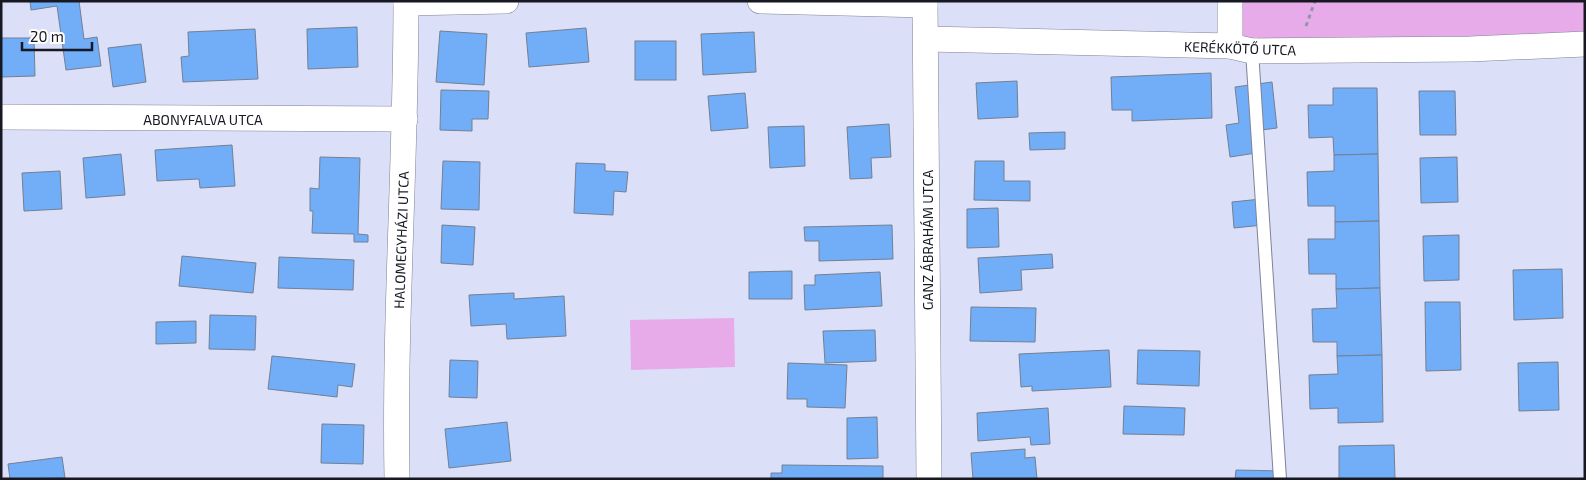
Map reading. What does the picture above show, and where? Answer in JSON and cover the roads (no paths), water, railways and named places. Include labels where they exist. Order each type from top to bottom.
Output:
[{"type":"street","points":[[406,2],[506,1]]},
{"type":"street","points":[[760,1],[925,3]]},
{"type":"street","points":[[1230,1],[1241,49]]},
{"type":"street","name":"HALOMEGYHÁZI UTCA","points":[[397,479],[396,421],[405,119],[406,2]]},
{"type":"street","name":"GANZ ÁBRAHÁM UTCA","points":[[925,3],[929,479]]},
{"type":"street","name":"KERÉKKÖTŐ UTCA","points":[[926,39],[1241,49],[1470,49],[1585,44]]},
{"type":"street","name":"ABONYFALVA UTCA","points":[[1,117],[405,119]]},
{"type":"lane","points":[[1241,49],[1280,479]]}]
